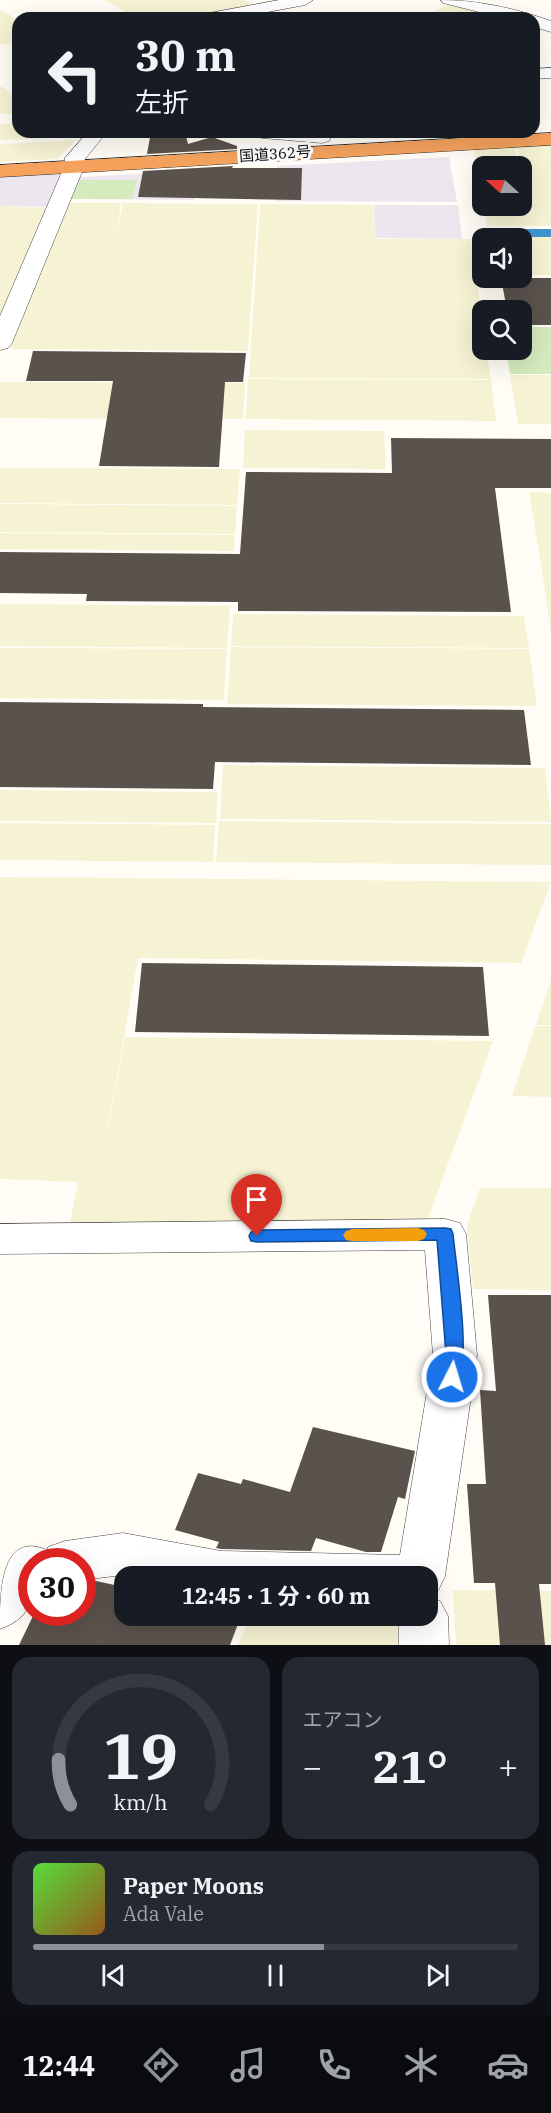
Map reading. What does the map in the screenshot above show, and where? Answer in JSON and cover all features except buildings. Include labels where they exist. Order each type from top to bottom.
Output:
[{"type":"highway","name":"国道362号","points":[[0,171],[74,167],[323,140],[551,139]]},
{"type":"street","points":[[259,12],[305,0]]},
{"type":"street","points":[[449,0],[501,11],[527,10]]},
{"type":"street","points":[[0,343],[74,167],[75,158],[93,138]]},
{"type":"street","points":[[308,138],[323,140]]},
{"type":"street","points":[[0,1239],[445,1234],[455,1354],[423,1566]]},
{"type":"street","points":[[96,1558],[123,1554],[189,1566]]},
{"type":"street","points":[[0,1608],[18,1580]]},
{"type":"street","points":[[423,1626],[424,1645]]},
{"type":"shaded area","points":[[105,0],[244,0],[256,6],[225,12],[126,12]]},
{"type":"shaded area","points":[[454,2],[486,12],[433,12]]},
{"type":"shaded area","points":[[0,9],[12,16],[12,43],[0,45]]},
{"type":"shaded area","points":[[0,85],[12,94],[12,114],[0,114]]},
{"type":"shaded area","points":[[0,124],[12,124],[12,138],[46,138],[0,140]]},
{"type":"shaded area","points":[[76,140],[58,159],[0,162],[0,144]]},
{"type":"shaded area","points":[[551,145],[551,226],[487,226],[485,216],[532,216],[532,156],[519,156],[517,147]]},
{"type":"shaded area","points":[[515,147],[517,156],[475,156],[474,149]]},
{"type":"shaded area","points":[[449,157],[457,202],[275,201],[277,166]]},
{"type":"shaded area","points":[[198,171],[194,200],[70,199],[80,177]]},
{"type":"shaded area","points":[[61,174],[47,207],[0,206],[0,177]]},
{"type":"shaded area","points":[[68,203],[121,203],[116,237],[123,203],[258,204],[248,351],[10,349]]},
{"type":"shaded area","points":[[260,204],[373,205],[375,239],[471,239],[472,288],[478,288],[479,300],[472,300],[472,360],[488,360],[491,379],[249,378]]},
{"type":"shaded area","points":[[374,205],[458,205],[462,239],[375,238]]},
{"type":"shaded area","points":[[0,206],[47,208],[0,317]]},
{"type":"shaded area","points":[[532,235],[551,235],[551,275],[532,275]]},
{"type":"shaded area","points":[[510,375],[551,375],[551,424],[518,424]]},
{"type":"shaded area","points":[[248,379],[491,380],[496,421],[246,419]]},
{"type":"shaded area","points":[[0,382],[245,383],[243,419],[0,418]]},
{"type":"shaded area","points":[[245,430],[384,431],[386,469],[243,468]]},
{"type":"shaded area","points":[[0,468],[240,469],[237,505],[0,503]]},
{"type":"shaded area","points":[[529,492],[551,493],[551,633],[544,584]]},
{"type":"shaded area","points":[[0,504],[237,506],[235,534],[0,532]]},
{"type":"shaded area","points":[[0,533],[235,535],[234,551],[0,549]]},
{"type":"shaded area","points":[[0,604],[230,606],[227,648],[0,646]]},
{"type":"shaded area","points":[[233,614],[524,616],[529,648],[231,646]]},
{"type":"shaded area","points":[[231,647],[529,649],[537,706],[227,704]]},
{"type":"shaded area","points":[[0,648],[227,649],[224,700],[0,698]]},
{"type":"shaded area","points":[[223,765],[545,768],[551,822],[220,819]]},
{"type":"shaded area","points":[[0,790],[218,792],[216,823],[0,821]]},
{"type":"shaded area","points":[[219,821],[551,824],[551,865],[216,862]]},
{"type":"shaded area","points":[[0,823],[215,825],[213,862],[0,860]]},
{"type":"shaded area","points":[[0,877],[551,882],[521,963],[138,958],[98,1183],[125,1037],[493,1041],[426,1224],[69,1229],[78,1182],[0,1179]]},
{"type":"shaded area","points":[[551,980],[551,1025],[536,1025]]},
{"type":"shaded area","points":[[535,1026],[551,1026],[551,1097],[512,1096]]},
{"type":"shaded area","points":[[480,1188],[551,1188],[551,1290],[473,1289],[467,1225]]},
{"type":"shaded area","points":[[453,1590],[551,1591],[551,1645],[456,1645]]},
{"type":"shaded area","points":[[246,1626],[397,1626],[398,1645],[238,1645]]},
{"type":"green space","points":[[80,180],[137,180],[132,199],[71,199]]},
{"type":"green space","points":[[532,327],[551,327],[551,374],[510,374],[508,360],[532,360]]},
{"type":"waterway","points":[[532,233],[551,233]]},
{"type":"slow traffic","points":[[352,1235],[418,1234]]},
{"type":"route","points":[[257,1236],[445,1234],[455,1354],[452,1377]]}]
